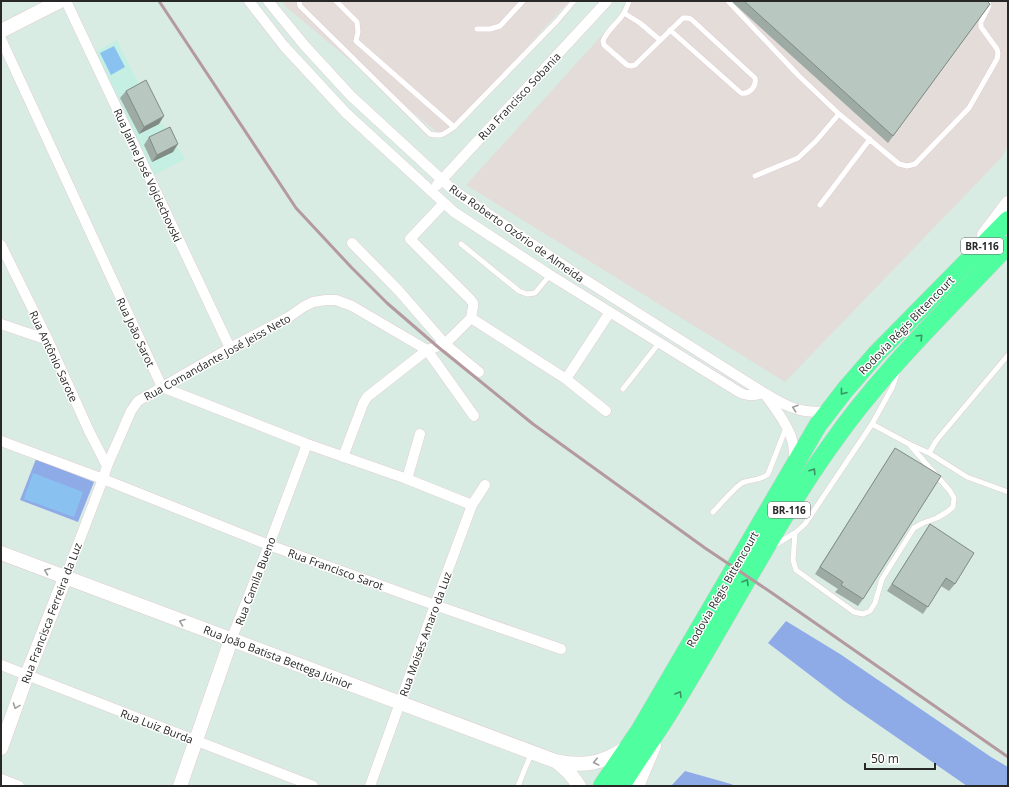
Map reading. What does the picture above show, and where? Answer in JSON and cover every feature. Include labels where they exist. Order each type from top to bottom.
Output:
[{"type":"highway","name":"Rodovia Régis Bittencourt","points":[[602,786],[630,744],[818,425],[828,411],[877,353],[1008,220]]},
{"type":"highway","name":"Rodovia Régis Bittencourt","points":[[621,786],[665,719],[829,446],[904,354],[1008,247]]},
{"type":"main road","points":[[1,31],[60,1]]},
{"type":"main road","name":"BR-116","points":[[956,273],[1008,203]]},
{"type":"main road","name":"Rua João Batista Bettega Júnior","points":[[1,553],[555,761],[577,764],[599,762],[619,753],[630,744]]},
{"type":"main road","name":"Rua Francisca Ferreira da Luz","points":[[1,748],[27,675],[65,578]]},
{"type":"main road","name":"Rua Camila Bueno","points":[[180,786],[231,640]]},
{"type":"main road","points":[[637,786],[665,719]]},
{"type":"main road","name":"Rua João Batista Bettega Júnior","points":[[555,761],[575,778],[579,786]]},
{"type":"street","name":"Rua Jaime José Vojciechovski","points":[[66,1],[230,348]]},
{"type":"street","points":[[249,1],[301,65],[362,129],[444,203],[463,218],[550,275],[739,392],[752,396],[764,393]]},
{"type":"street","name":"Rua Roberto Ozório de Almeida","points":[[268,1],[305,46],[341,86],[441,180],[464,198],[558,262],[764,393],[793,408],[804,411],[828,411]]},
{"type":"street","name":"Rua Francisco Sobania","points":[[431,191],[607,1]]},
{"type":"street","points":[[267,24],[278,14]]},
{"type":"street","name":"Rua João Sarot","points":[[1,39],[162,387]]},
{"type":"street","points":[[330,96],[341,86]]},
{"type":"street","points":[[404,166],[414,154]]},
{"type":"street","points":[[343,457],[367,397],[427,350],[445,344],[471,318],[473,303],[470,299],[410,239],[444,203]]},
{"type":"street","points":[[352,243],[399,292],[445,344],[478,372]]},
{"type":"street","name":"Rua Antônio Sarote","points":[[1,245],[48,340],[86,424],[107,466]]},
{"type":"street","points":[[550,275],[558,262]]},
{"type":"street","name":"Rua Comandante José Jeiss Neto","points":[[103,479],[107,466],[131,411],[138,401],[230,348],[289,317],[313,302],[336,300],[352,306],[427,350]]},
{"type":"street","points":[[566,379],[610,312]]},
{"type":"street","points":[[471,318],[566,379],[606,411]]},
{"type":"street","points":[[1,324],[48,340]]},
{"type":"street","points":[[659,343],[667,332]]},
{"type":"street","points":[[427,350],[474,416]]},
{"type":"street","points":[[162,387],[306,444],[407,479],[472,505]]},
{"type":"street","name":"Rua Roberto Ozório de Almeida","points":[[764,393],[791,435],[794,466]]},
{"type":"street","points":[[407,479],[420,434]]},
{"type":"street","name":"Rua Francisco Sarot","points":[[1,441],[103,479],[269,545],[562,649]]},
{"type":"street","name":"Rua Camila Bueno","points":[[231,640],[269,545],[306,444]]},
{"type":"street","name":"Rua Francisca Ferreira da Luz","points":[[65,578],[103,479]]},
{"type":"street","name":"Rua Moisés Amaro da Luz","points":[[370,786],[472,505],[485,485]]},
{"type":"street","name":"Rua Luiz Burda","points":[[1,665],[313,786]]},
{"type":"street","points":[[1,779],[19,786]]},
{"type":"lane","points":[[300,1],[300,6],[430,134],[437,136],[443,135],[454,127],[557,21],[574,1]]},
{"type":"lane","points":[[336,1],[357,22],[358,32],[356,41],[454,127]]},
{"type":"lane","points":[[477,29],[490,29],[500,26],[523,1]]},
{"type":"lane","points":[[629,1],[624,13],[602,41],[604,45],[626,65],[635,65],[660,40],[670,30],[682,18],[687,18],[691,19],[755,78],[756,82],[747,93],[741,93],[670,30]]},
{"type":"lane","points":[[728,1],[799,76],[839,114],[899,164],[907,166],[915,164],[969,108],[997,59],[997,50],[981,26],[981,22],[989,6],[988,1]]},
{"type":"lane","points":[[624,13],[640,23],[660,40]]},
{"type":"lane","points":[[755,176],[798,158],[816,141],[839,114]]},
{"type":"lane","points":[[820,204],[870,139]]},
{"type":"lane","points":[[461,244],[518,291],[527,294],[535,293],[550,275]]},
{"type":"lane","points":[[623,389],[659,343]]},
{"type":"lane","points":[[764,552],[795,533],[805,524],[872,424],[892,388],[904,354]]},
{"type":"lane","points":[[929,453],[936,441],[1008,354]]},
{"type":"lane","points":[[872,424],[929,453],[967,477],[1008,492]]},
{"type":"lane","points":[[713,512],[738,486],[744,482],[765,477],[768,474],[786,427]]},
{"type":"lane","points":[[795,533],[794,560],[796,570],[854,612],[863,614],[870,611],[876,603],[882,579],[914,528],[937,518],[953,507],[954,498],[950,491],[909,444]]},
{"type":"lane","points":[[518,786],[532,752]]},
{"type":"shaded area","points":[[282,1],[569,1],[444,138],[286,7]]},
{"type":"shaded area","points":[[633,1],[1008,1],[1008,146],[1002,157],[785,382],[466,185]]},
{"type":"shaded area","points":[[117,40],[148,102],[185,159],[154,175],[95,52]]},
{"type":"shaded area","points":[[114,46],[125,67],[111,75],[100,53]]},
{"type":"shaded area","points":[[36,459],[94,482],[78,522],[20,500]]},
{"type":"shaded area","points":[[33,473],[83,492],[74,517],[24,499]]},
{"type":"shaded area","points":[[786,621],[840,654],[1008,767],[1008,786],[967,786],[844,701],[768,643]]},
{"type":"shaded area","points":[[685,771],[731,784],[735,786],[671,786]]},
{"type":"building","points":[[744,1],[987,1],[990,4],[893,136]]},
{"type":"building","points":[[146,80],[164,116],[144,127],[126,91]]},
{"type":"building","points":[[170,127],[178,144],[157,155],[149,137]]},
{"type":"building","points":[[895,448],[941,476],[863,599],[841,585],[843,582],[820,567]]},
{"type":"building","points":[[930,524],[974,553],[955,584],[946,578],[928,607],[892,584]]},
{"type":"railway","points":[[159,1],[296,208],[387,303],[438,347],[533,424],[705,548],[1008,757]]}]
